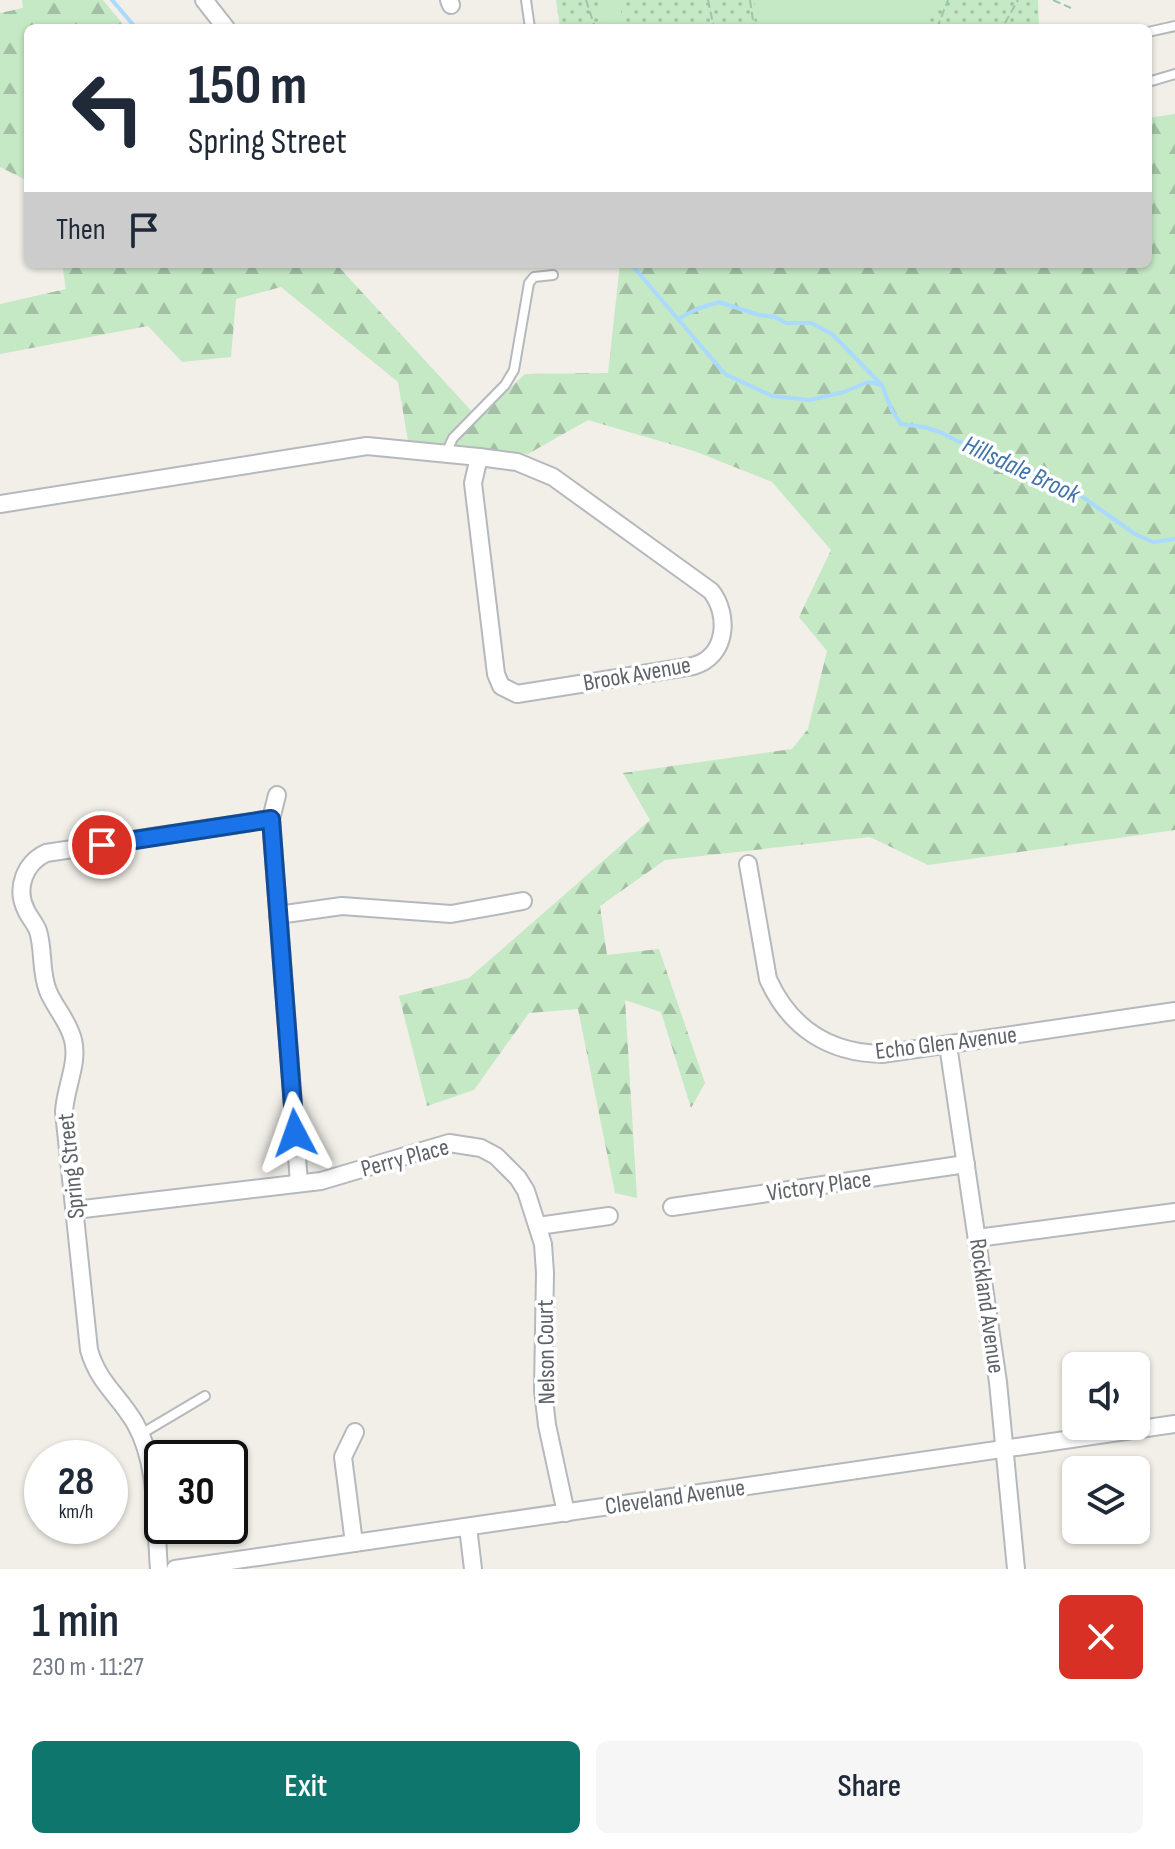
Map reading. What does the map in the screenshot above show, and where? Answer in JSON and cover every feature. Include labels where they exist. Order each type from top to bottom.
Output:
[{"type":"street","points":[[204,0],[223,24]]},
{"type":"street","name":"Brook Avenue","points":[[0,504],[367,446],[446,453],[479,457],[517,462],[553,477],[711,591],[723,615],[717,650],[710,658],[693,666],[517,694],[501,686],[496,674],[473,483],[479,457]]},
{"type":"street","points":[[277,795],[271,819],[299,1183]]},
{"type":"street","name":"Spring Street","points":[[159,1569],[150,1464],[140,1434],[123,1405],[103,1382],[89,1350],[64,1112],[75,1049],[73,1036],[48,990],[42,971],[39,934],[22,899],[24,874],[29,865],[46,853],[271,819]]},
{"type":"street","name":"Echo Glen Avenue","points":[[748,864],[768,979],[785,1009],[798,1023],[827,1043],[863,1053],[882,1054],[1175,1011]]},
{"type":"street","points":[[278,915],[342,906],[451,914],[523,901]]},
{"type":"street","name":"Rockland Avenue","points":[[948,1045],[998,1382],[1016,1569]]},
{"type":"street","name":"Perry Place","points":[[75,1210],[321,1181],[449,1143],[481,1148],[496,1156],[526,1191]]},
{"type":"street","name":"Victory Place","points":[[672,1207],[966,1164]]},
{"type":"street","name":"Nelson Court","points":[[526,1191],[538,1226],[545,1273],[543,1390],[547,1425],[566,1513]]},
{"type":"street","points":[[977,1238],[1175,1212]]},
{"type":"street","points":[[538,1226],[609,1216]]},
{"type":"street","name":"Cleveland Avenue","points":[[175,1569],[1175,1424]]},
{"type":"street","points":[[354,1543],[343,1457],[355,1432]]},
{"type":"street","points":[[468,1527],[473,1569]]},
{"type":"lane","points":[[526,0],[529,24]]},
{"type":"lane","points":[[1152,31],[1175,26]]},
{"type":"lane","points":[[1152,81],[1175,74]]},
{"type":"lane","points":[[446,453],[453,438],[505,385],[514,370],[529,283],[534,277],[553,275]]},
{"type":"lane","points":[[140,1434],[205,1396]]},
{"type":"path","points":[[586,0],[594,24]]},
{"type":"path","points":[[708,0],[713,24]]},
{"type":"path","points":[[750,0],[753,24]]},
{"type":"path","points":[[939,24],[948,0]]},
{"type":"path","points":[[1005,23],[1018,0]]},
{"type":"path","points":[[1053,0],[1071,8]]},
{"type":"green space","points":[[22,0],[103,0],[123,24],[24,24],[24,179],[0,167],[0,13],[23,8]]},
{"type":"green space","points":[[556,0],[1038,0],[1039,24],[559,24]]},
{"type":"green space","points":[[597,0],[618,0],[624,24],[603,24]]},
{"type":"green space","points":[[754,0],[942,0],[923,24],[757,24]]},
{"type":"green space","points":[[1175,114],[1175,830],[928,865],[870,837],[665,860],[600,906],[607,955],[659,949],[705,1083],[691,1108],[661,1012],[625,1000],[637,1198],[615,1193],[578,1009],[529,1013],[474,1090],[427,1106],[399,996],[469,978],[650,820],[623,773],[792,749],[808,729],[827,651],[799,617],[831,550],[772,482],[694,451],[588,420],[528,454],[408,441],[398,382],[281,287],[236,299],[231,357],[182,362],[148,326],[0,354],[0,304],[66,289],[63,268],[340,268],[478,418],[525,374],[608,373],[620,268],[1152,268],[1152,117]]},
{"type":"waterway","name":"Hillsdale Brook","points":[[112,0],[133,24]]},
{"type":"waterway","name":"Hillsdale Brook","points":[[634,268],[725,374],[772,396],[810,400],[844,392],[868,382],[882,385],[901,424],[924,427],[959,442],[978,445],[1070,488],[1135,534],[1153,542],[1175,539]]},
{"type":"waterway","name":"Hillsdale Brook","points":[[678,319],[719,302],[775,317],[786,323],[811,323],[832,334],[881,384]]},
{"type":"route","points":[[102,845],[271,819],[295,1133]]}]
